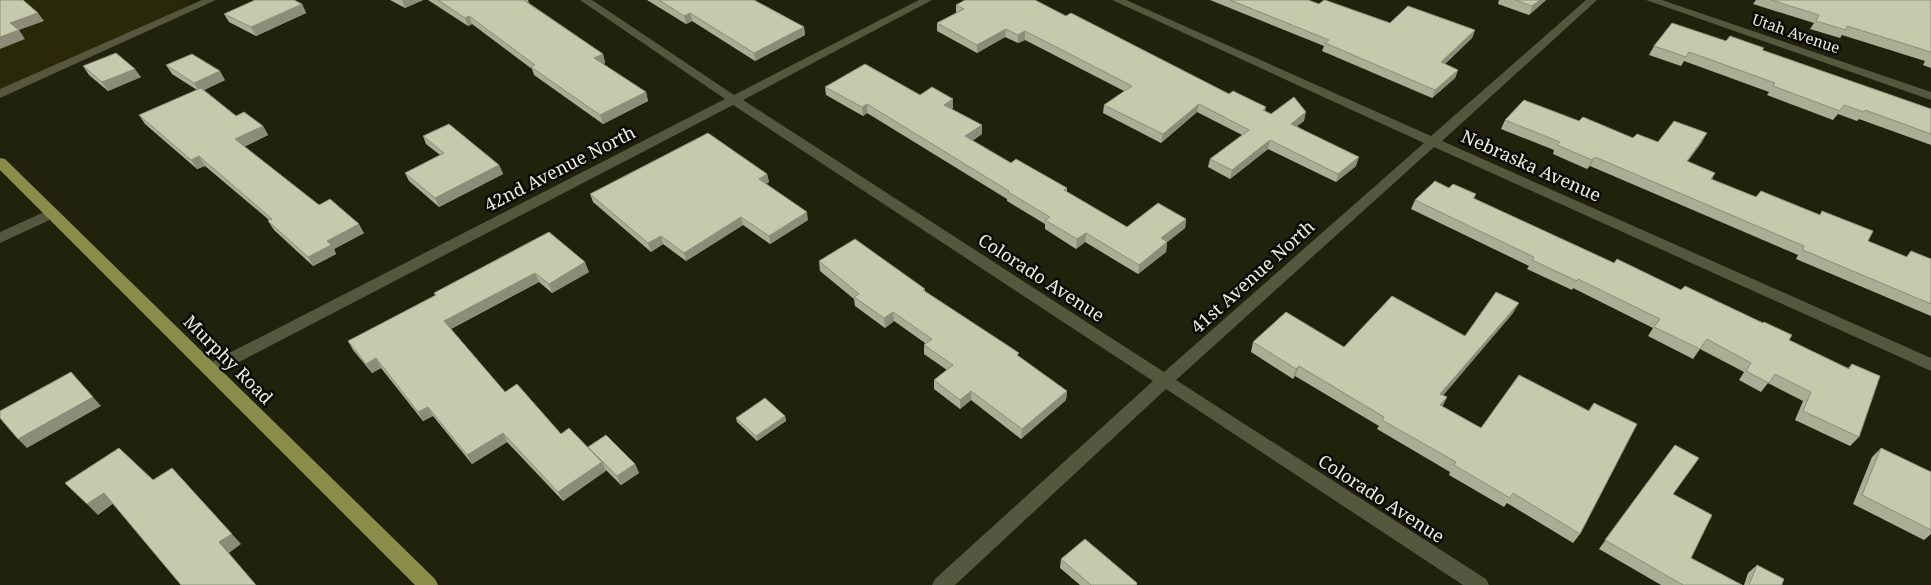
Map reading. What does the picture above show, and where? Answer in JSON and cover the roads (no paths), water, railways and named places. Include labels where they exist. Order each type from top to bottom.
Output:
[{"type":"main road","name":"Murphy Road","points":[[0,162],[50,214],[428,585]]},
{"type":"street","points":[[0,94],[211,0]]},
{"type":"street","name":"Colorado Avenue","points":[[584,0],[734,100],[1479,585]]},
{"type":"street","name":"42nd Avenue North","points":[[210,370],[927,0]]},
{"type":"street","name":"Nebraska Avenue","points":[[1117,0],[1931,365]]},
{"type":"street","name":"41st Avenue North","points":[[942,585],[1164,381],[1592,0]]},
{"type":"street","name":"Utah Avenue","points":[[1651,0],[1931,96]]},
{"type":"street","points":[[0,238],[50,214]]}]
